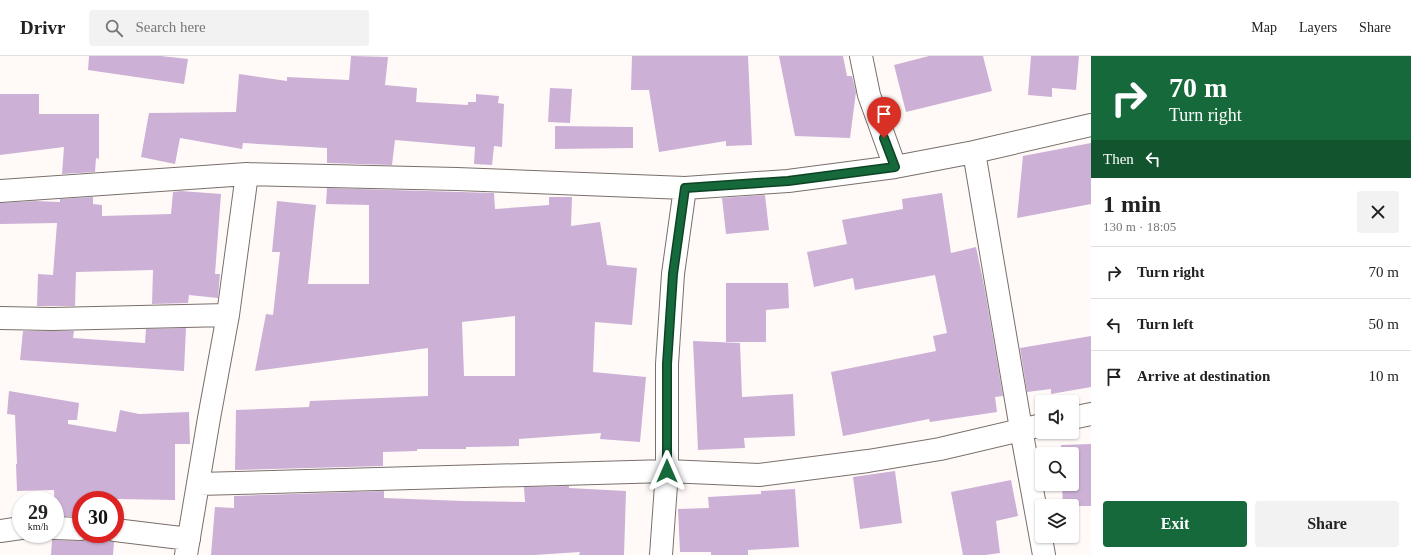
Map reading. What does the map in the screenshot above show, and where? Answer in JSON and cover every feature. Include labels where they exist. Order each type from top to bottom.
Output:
[{"type":"street","points":[[861,56],[869,95],[895,167]]},
{"type":"street","points":[[0,191],[247,174],[457,179],[685,188],[788,181],[895,167],[974,152],[1091,125]]},
{"type":"street","points":[[974,152],[1044,555]]},
{"type":"street","points":[[124,532],[188,547],[228,316],[247,174]]},
{"type":"street","points":[[661,555],[667,471],[667,364],[673,274],[685,188]]},
{"type":"street","points":[[0,318],[52,319],[228,316]]},
{"type":"street","points":[[1079,417],[1091,414]]},
{"type":"street","points":[[198,484],[667,471],[759,474],[868,461],[940,449],[1035,426]]},
{"type":"street","points":[[0,531],[12,529]]},
{"type":"building","points":[[89,56],[161,56],[188,59],[184,84],[88,70]]},
{"type":"building","points":[[351,56],[388,57],[385,85],[417,88],[416,102],[468,105],[468,102],[476,102],[476,94],[499,96],[498,103],[504,104],[502,147],[494,146],[492,165],[474,164],[475,147],[395,140],[392,165],[327,163],[327,148],[243,143],[242,149],[180,138],[175,164],[141,157],[149,113],[236,112],[239,74],[287,81],[287,77],[349,80]]},
{"type":"building","points":[[632,56],[748,56],[752,145],[726,146],[726,141],[659,152],[649,90],[631,90]]},
{"type":"building","points":[[779,56],[843,56],[847,76],[852,76],[856,92],[850,138],[795,136]]},
{"type":"building","points":[[929,56],[983,56],[992,91],[906,112],[894,65]]},
{"type":"building","points":[[1031,56],[1079,56],[1076,90],[1052,88],[1052,97],[1028,95]]},
{"type":"building","points":[[550,88],[572,89],[570,123],[548,122]]},
{"type":"building","points":[[0,94],[39,94],[39,114],[99,114],[99,159],[96,158],[95,172],[62,174],[64,147],[0,155]]},
{"type":"building","points":[[555,126],[633,127],[633,148],[555,149]]},
{"type":"building","points":[[1091,143],[1091,204],[1017,218],[1023,156]]},
{"type":"building","points":[[327,188],[494,193],[495,209],[549,205],[549,197],[572,197],[571,226],[600,222],[607,265],[637,268],[632,325],[595,322],[593,372],[646,377],[640,442],[600,439],[601,433],[519,439],[519,446],[466,447],[466,449],[417,449],[417,451],[383,452],[383,466],[235,470],[236,410],[309,407],[310,401],[428,396],[428,348],[255,371],[266,314],[273,315],[280,252],[272,252],[277,201],[316,205],[308,284],[369,284],[369,205],[326,204]],"holes":[[[515,316],[515,376],[464,376],[462,322]]]},
{"type":"building","points":[[181,191],[221,194],[215,274],[220,274],[218,298],[189,295],[188,303],[152,304],[153,270],[76,272],[75,306],[37,306],[38,274],[53,275],[57,223],[0,224],[0,203],[35,201],[60,202],[60,199],[93,197],[93,204],[102,205],[102,216],[171,214],[173,192]]},
{"type":"building","points":[[942,193],[951,253],[976,247],[1003,396],[995,397],[997,412],[930,422],[929,419],[843,436],[831,372],[936,351],[933,336],[947,333],[935,275],[855,290],[853,278],[814,287],[807,252],[847,244],[842,220],[903,209],[902,199]]},
{"type":"building","points":[[765,195],[769,230],[726,234],[722,198]]},
{"type":"building","points":[[726,283],[788,283],[789,308],[766,310],[766,342],[726,342]]},
{"type":"building","points":[[186,328],[184,371],[20,360],[23,331],[74,331],[73,338],[145,343],[146,329]]},
{"type":"building","points":[[1091,336],[1091,387],[1051,394],[1051,389],[1027,392],[1020,348]]},
{"type":"building","points":[[693,341],[740,343],[742,397],[793,394],[795,436],[744,438],[745,448],[698,450]]},
{"type":"building","points":[[9,391],[79,403],[77,420],[68,420],[68,424],[116,432],[120,410],[139,414],[189,412],[190,444],[175,444],[175,500],[124,499],[124,491],[72,491],[72,516],[64,516],[64,491],[17,491],[15,415],[7,414]]},
{"type":"building","points":[[1091,444],[1091,506],[1079,506],[1079,499],[1063,499],[1062,491],[1079,491],[1079,447],[1061,447],[1061,445]]},
{"type":"building","points":[[895,471],[902,523],[860,529],[853,477]]},
{"type":"building","points":[[1011,480],[1018,516],[996,521],[1000,553],[963,555],[951,492]]},
{"type":"building","points":[[569,486],[569,488],[626,491],[624,555],[579,555],[580,552],[534,555],[211,555],[215,507],[234,508],[234,496],[384,491],[384,498],[525,502],[524,487]]},
{"type":"building","points":[[795,489],[799,547],[748,550],[748,555],[711,555],[711,552],[680,552],[678,509],[709,508],[708,497],[761,494],[761,491]]},
{"type":"building","points":[[64,540],[72,541],[72,543],[114,543],[113,555],[51,555],[52,543],[64,543]]},
{"type":"route","points":[[667,471],[667,364],[673,274],[685,188],[788,181],[895,167],[884,138]]}]
